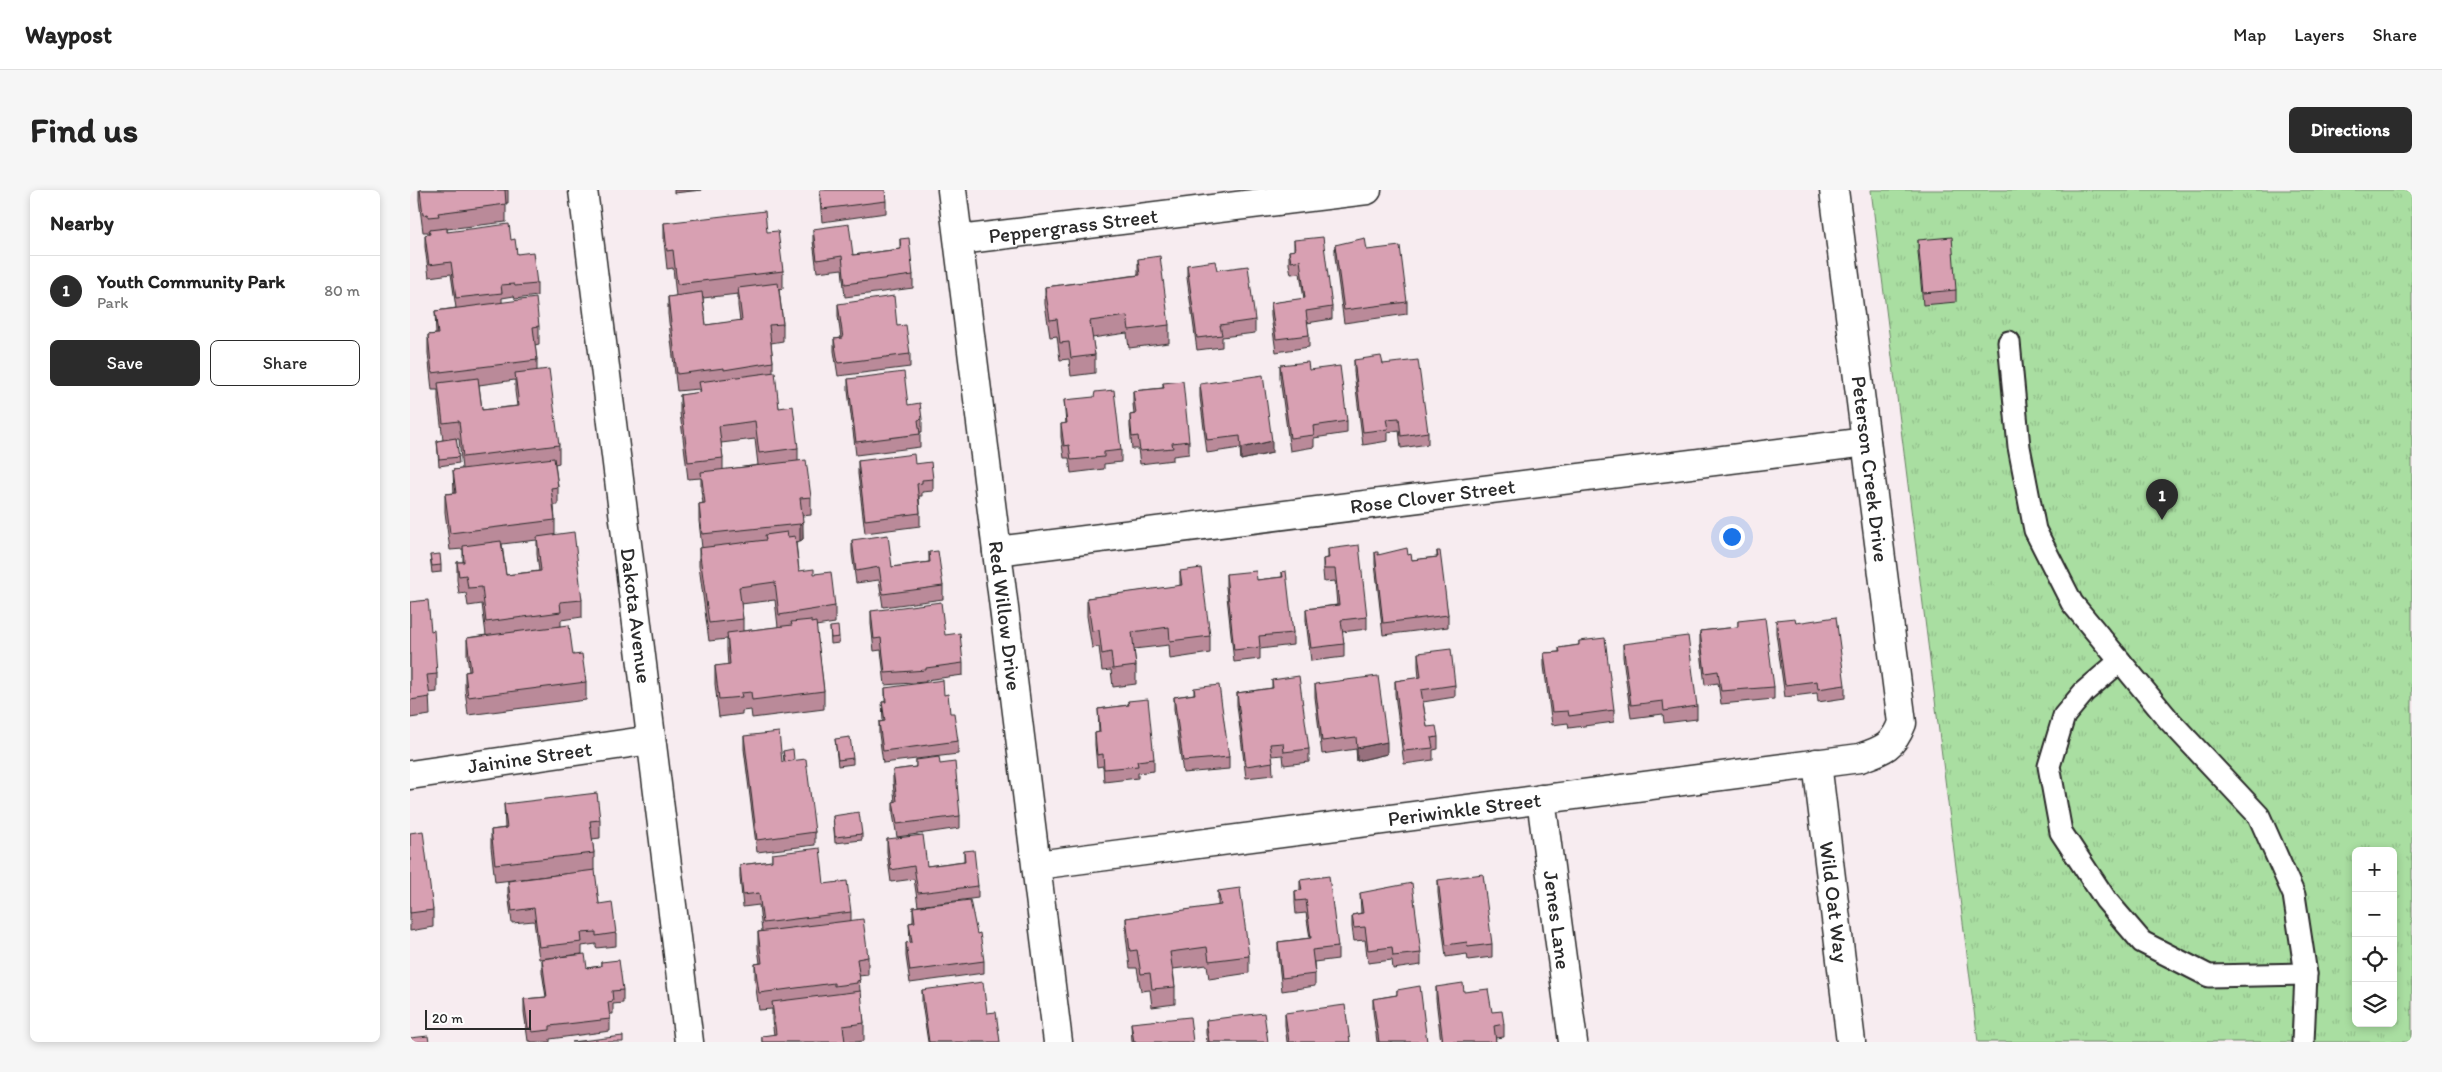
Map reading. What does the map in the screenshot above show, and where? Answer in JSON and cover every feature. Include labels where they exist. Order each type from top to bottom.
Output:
[{"type":"street","name":"Dakota Avenue","points":[[583,190],[689,1042]]},
{"type":"street","name":"Red Willow Drive","points":[[952,190],[1058,1042]]},
{"type":"street","name":"Peppergrass Street","points":[[959,240],[1366,190]]},
{"type":"street","name":"Peterson Creek Drive","points":[[1834,190],[1902,723],[1897,737],[1890,744]]},
{"type":"street","name":"Rose Clover Street","points":[[997,551],[1866,442]]},
{"type":"street","name":"Jainine Street","points":[[410,775],[651,740]]},
{"type":"street","name":"Periwinkle Street","points":[[1036,865],[1860,758],[1881,750],[1890,744]]},
{"type":"street","name":"Wild Oat Way","points":[[1817,763],[1851,1042]]},
{"type":"street","name":"Jenes Lane","points":[[1541,799],[1573,1042]]},
{"type":"lane","points":[[2010,342],[2019,447],[2035,530],[2072,603],[2168,719],[2259,816],[2294,895],[2306,974],[2303,1042]]},
{"type":"lane","points":[[2120,661],[2084,692],[2064,716],[2049,766],[2061,832],[2106,900],[2142,942],[2209,976],[2306,974]]},
{"type":"green space","points":[[1871,190],[2412,190],[2412,1042],[1978,1042]]},
{"type":"building","points":[[420,190],[505,190],[506,204],[438,213],[439,216],[428,217],[428,214],[423,215]]},
{"type":"building","points":[[820,190],[885,190],[886,201],[822,209]]},
{"type":"building","points":[[765,211],[767,232],[778,231],[783,271],[677,284],[673,250],[667,251],[664,223]]},
{"type":"building","points":[[509,224],[511,240],[515,239],[517,254],[533,252],[537,284],[501,285],[502,293],[456,298],[451,262],[429,265],[425,235],[430,234],[429,230],[447,228],[447,232]]},
{"type":"building","points":[[849,224],[853,255],[901,249],[900,239],[909,238],[913,275],[845,284],[842,256],[817,260],[813,229]]},
{"type":"building","points":[[1323,237],[1332,307],[1306,311],[1309,335],[1276,339],[1271,303],[1305,298],[1300,260],[1291,262],[1289,251],[1295,250],[1294,240]]},
{"type":"building","points":[[1952,237],[1956,290],[1923,293],[1918,240]]},
{"type":"building","points":[[1365,238],[1367,250],[1400,246],[1407,302],[1344,310],[1335,245]]},
{"type":"building","points":[[1160,256],[1169,325],[1129,330],[1127,316],[1090,321],[1095,355],[1071,358],[1069,342],[1060,343],[1057,319],[1050,320],[1045,287],[1140,275],[1138,259]]},
{"type":"building","points":[[1215,261],[1217,270],[1248,266],[1255,320],[1220,325],[1222,335],[1197,338],[1187,265]]},
{"type":"building","points":[[778,283],[783,324],[769,325],[773,362],[724,370],[724,368],[677,374],[668,297],[702,292],[706,325],[742,320],[738,288]]},
{"type":"building","points":[[894,296],[897,326],[906,325],[910,354],[838,363],[834,339],[843,338],[838,304]]},
{"type":"building","points":[[536,298],[539,326],[533,327],[537,360],[432,373],[428,335],[438,334],[435,311]]},
{"type":"building","points":[[1381,356],[1383,364],[1418,360],[1428,432],[1401,436],[1399,418],[1386,419],[1388,429],[1363,432],[1354,360]]},
{"type":"building","points":[[1308,362],[1309,370],[1340,366],[1347,421],[1313,426],[1314,435],[1290,438],[1280,365]]},
{"type":"building","points":[[549,369],[559,445],[463,457],[459,421],[443,423],[438,383],[478,378],[482,410],[519,406],[515,373]]},
{"type":"building","points":[[775,372],[779,408],[793,406],[798,448],[759,453],[755,421],[719,426],[723,458],[688,462],[680,395],[701,392],[699,382]]},
{"type":"building","points":[[904,372],[908,405],[920,403],[922,419],[918,420],[920,434],[856,442],[848,379]]},
{"type":"building","points":[[1263,375],[1272,441],[1241,448],[1240,436],[1207,440],[1200,384]]},
{"type":"building","points":[[1183,381],[1189,441],[1172,443],[1173,448],[1140,451],[1138,436],[1132,437],[1130,415],[1136,414],[1133,391],[1164,388],[1163,383]]},
{"type":"building","points":[[1114,390],[1121,450],[1104,452],[1104,457],[1071,460],[1069,445],[1064,446],[1061,424],[1067,423],[1064,400],[1094,397],[1095,392]]},
{"type":"building","points":[[456,438],[459,457],[439,459],[437,441]]},
{"type":"building","points":[[914,454],[915,464],[931,462],[933,479],[922,480],[922,483],[917,484],[920,513],[865,520],[858,461]]},
{"type":"building","points":[[554,458],[558,487],[551,488],[555,520],[450,533],[445,494],[456,493],[453,470]]},
{"type":"building","points":[[806,460],[811,497],[800,498],[803,521],[800,524],[702,534],[699,504],[705,503],[701,472]]},
{"type":"building","points":[[574,532],[582,600],[560,602],[561,612],[486,622],[482,587],[468,588],[466,575],[459,576],[457,562],[464,562],[463,546],[501,541],[506,575],[541,571],[537,537]]},
{"type":"building","points":[[787,532],[788,537],[795,536],[799,571],[814,569],[814,574],[831,572],[835,606],[779,615],[775,582],[739,587],[743,619],[709,623],[699,548],[766,540],[765,535]]},
{"type":"building","points":[[888,535],[892,567],[930,562],[929,552],[938,551],[943,586],[883,594],[879,567],[856,571],[852,540]]},
{"type":"building","points":[[1359,545],[1367,617],[1341,620],[1344,644],[1311,648],[1306,609],[1339,605],[1335,569],[1324,569],[1323,559],[1329,558],[1328,549]]},
{"type":"building","points":[[1407,548],[1408,555],[1411,554],[1412,560],[1438,557],[1437,551],[1440,551],[1448,615],[1383,623],[1375,552],[1378,552],[1378,555]]},
{"type":"building","points":[[440,554],[441,565],[432,566],[430,555]]},
{"type":"building","points":[[1201,568],[1210,636],[1170,641],[1169,627],[1132,632],[1136,666],[1113,669],[1111,652],[1102,654],[1099,630],[1092,631],[1087,598],[1182,585],[1180,571]]},
{"type":"building","points":[[1256,571],[1257,580],[1283,577],[1282,572],[1286,571],[1293,633],[1259,636],[1260,647],[1234,650],[1226,574]]},
{"type":"building","points":[[428,600],[431,631],[434,630],[437,674],[427,675],[430,697],[410,700],[410,602]]},
{"type":"building","points":[[941,602],[945,635],[960,633],[963,663],[926,668],[926,670],[885,673],[881,638],[874,639],[871,611]]},
{"type":"building","points":[[1836,617],[1845,685],[1818,689],[1817,681],[1785,685],[1776,620],[1795,618],[1796,623]]},
{"type":"building","points":[[1765,618],[1774,687],[1721,691],[1718,671],[1705,673],[1700,631],[1738,627],[1738,621]]},
{"type":"building","points":[[811,620],[811,623],[816,622],[824,691],[752,700],[751,692],[741,693],[742,697],[719,699],[715,666],[730,664],[727,633],[792,625],[791,622]]},
{"type":"building","points":[[569,625],[573,655],[582,654],[586,682],[468,697],[465,672],[471,671],[467,638]]},
{"type":"building","points":[[838,626],[839,637],[831,638],[830,627]]},
{"type":"building","points":[[1688,636],[1697,706],[1664,711],[1663,701],[1631,705],[1623,644]]},
{"type":"building","points":[[1605,638],[1614,710],[1569,716],[1568,711],[1552,712],[1544,653],[1560,652],[1559,648],[1579,645],[1579,641]]},
{"type":"building","points":[[1451,649],[1455,685],[1421,690],[1427,727],[1436,726],[1438,737],[1431,738],[1433,748],[1404,751],[1395,681],[1421,677],[1418,653]]},
{"type":"building","points":[[1299,676],[1309,749],[1284,752],[1283,743],[1270,744],[1273,762],[1246,766],[1237,693],[1273,688],[1272,680]]},
{"type":"building","points":[[1378,676],[1387,742],[1357,748],[1356,737],[1322,741],[1315,684]]},
{"type":"building","points":[[943,680],[944,695],[948,694],[950,713],[954,713],[958,741],[883,751],[879,722],[885,721],[882,702],[886,702],[885,688]]},
{"type":"building","points":[[1219,685],[1229,757],[1183,761],[1174,697],[1195,694],[1194,688]]},
{"type":"building","points":[[1148,699],[1154,759],[1137,761],[1138,766],[1104,769],[1103,754],[1097,755],[1095,733],[1100,732],[1098,709],[1129,705],[1128,701]]},
{"type":"building","points":[[779,732],[782,762],[806,759],[815,832],[757,840],[744,736]]},
{"type":"building","points":[[850,737],[853,758],[838,760],[835,739]]},
{"type":"building","points":[[793,749],[794,760],[785,762],[783,751]]},
{"type":"building","points":[[939,757],[940,764],[955,762],[960,816],[897,824],[893,802],[897,801],[893,770],[916,767],[916,760]]},
{"type":"building","points":[[597,793],[600,820],[590,821],[594,853],[495,864],[491,830],[507,828],[504,804]]},
{"type":"building","points":[[859,812],[862,834],[835,837],[833,816]]},
{"type":"building","points":[[423,831],[433,910],[410,913],[410,833]]},
{"type":"building","points":[[923,835],[927,866],[965,861],[964,851],[974,850],[978,886],[918,893],[914,866],[891,870],[887,839]]},
{"type":"building","points":[[820,848],[824,884],[847,881],[851,912],[763,923],[759,893],[743,895],[740,865],[772,861],[772,854]]},
{"type":"building","points":[[595,870],[599,904],[612,902],[616,933],[596,936],[596,932],[581,933],[582,942],[539,947],[534,908],[512,911],[508,881]]},
{"type":"building","points":[[1483,874],[1492,944],[1468,947],[1467,942],[1446,945],[1438,880]]},
{"type":"building","points":[[1329,876],[1338,947],[1312,950],[1315,974],[1282,978],[1278,942],[1311,938],[1306,900],[1296,901],[1295,891],[1302,890],[1300,880]]},
{"type":"building","points":[[1412,883],[1421,953],[1393,956],[1392,947],[1368,950],[1365,927],[1354,928],[1352,915],[1363,913],[1360,893]]},
{"type":"building","points":[[1240,888],[1249,956],[1209,961],[1207,947],[1170,952],[1175,987],[1152,989],[1150,973],[1141,974],[1137,950],[1130,951],[1126,918],[1221,905],[1218,891]]},
{"type":"building","points":[[970,900],[977,934],[980,933],[984,961],[910,971],[906,943],[912,942],[909,923],[915,922],[913,907]]},
{"type":"building","points":[[863,919],[868,957],[857,959],[860,980],[857,983],[834,986],[834,983],[759,993],[755,964],[762,963],[758,932]]},
{"type":"building","points":[[585,954],[587,968],[601,966],[601,962],[619,960],[623,990],[612,991],[613,1001],[608,1002],[610,1019],[550,1026],[550,1030],[532,1032],[531,1028],[528,1028],[524,999],[547,997],[542,959]]},
{"type":"building","points":[[983,982],[987,1013],[996,1012],[1000,1042],[929,1042],[922,990]]},
{"type":"building","points":[[1463,983],[1464,992],[1488,989],[1492,1012],[1502,1011],[1504,1024],[1494,1026],[1496,1042],[1443,1042],[1436,987]]},
{"type":"building","points":[[1420,986],[1427,1042],[1379,1042],[1373,999],[1397,995],[1397,990]]},
{"type":"building","points":[[861,991],[864,1023],[843,1026],[845,1042],[762,1042],[762,1036],[776,1034],[772,1002]]},
{"type":"building","points":[[1345,1005],[1350,1042],[1289,1042],[1285,1013]]},
{"type":"building","points":[[1264,1013],[1268,1042],[1209,1042],[1206,1020]]},
{"type":"building","points":[[1190,1017],[1193,1042],[1134,1042],[1131,1023]]},
{"type":"building","points":[[428,1036],[429,1042],[410,1042],[410,1038]]},
{"type":"building","points":[[623,1036],[623,1042],[572,1042]]},
{"type":"place","name":"Youth Community Park","points":[[2162,520]]}]
